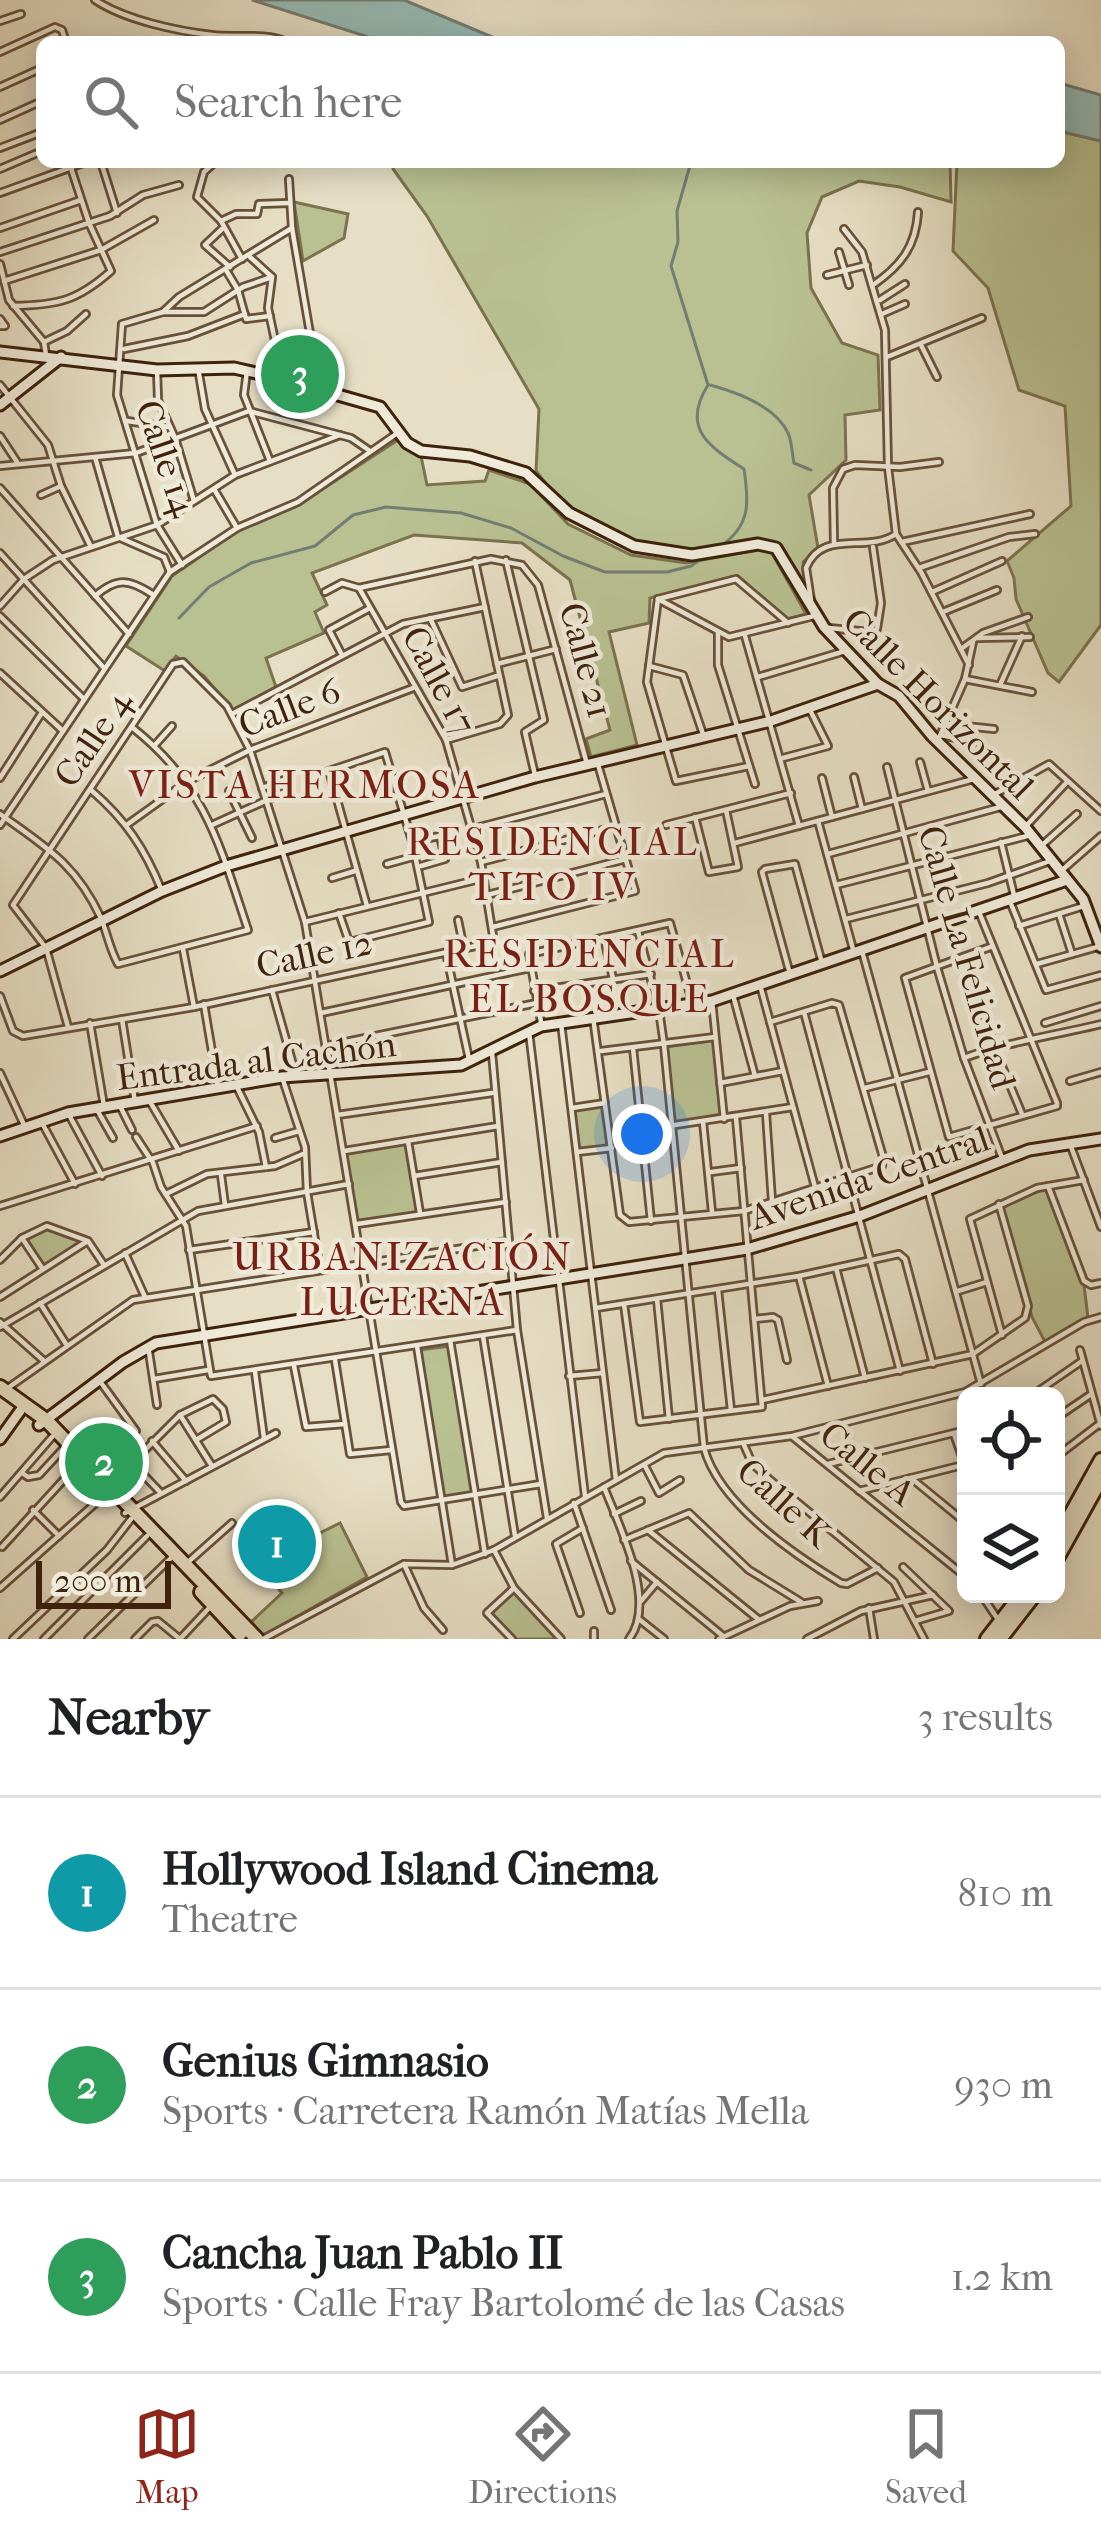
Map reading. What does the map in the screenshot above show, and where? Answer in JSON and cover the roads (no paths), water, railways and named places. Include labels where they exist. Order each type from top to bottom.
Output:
[{"type":"main road","points":[[0,352],[158,370],[253,372],[380,407],[399,432]]},
{"type":"main road","points":[[0,405],[62,358]]},
{"type":"main road","name":"Calle Horizontal","points":[[399,432],[421,451],[470,456],[526,473],[569,513],[634,546],[692,555],[758,544],[776,548],[815,616],[845,651],[878,684],[898,696],[1028,831],[1087,905],[1101,946]]},
{"type":"main road","points":[[0,971],[162,891],[226,866],[463,796],[771,721],[878,684]]},
{"type":"main road","name":"Entrada al Cachón","points":[[0,1136],[68,1113],[282,1077],[460,1065],[542,1026],[712,1001],[979,911],[1064,876]]},
{"type":"main road","name":"Avenida Central","points":[[42,1422],[148,1346],[747,1249],[860,1216],[1029,1150],[1101,1139]]},
{"type":"main road","points":[[2,1391],[20,1411],[42,1422],[106,1493],[260,1639]]},
{"type":"main road","points":[[2,1391],[42,1422],[237,1636]]},
{"type":"main road","points":[[0,1438],[20,1411]]},
{"type":"main road","points":[[1065,1525],[1101,1460]]},
{"type":"main road","points":[[1065,1544],[1101,1479]]},
{"type":"main road","points":[[1007,1631],[1018,1603]]},
{"type":"main road","points":[[988,1639],[1007,1631],[1028,1603]]},
{"type":"street","points":[[95,0],[109,8],[211,35],[270,36]]},
{"type":"street","points":[[0,21],[21,14]]},
{"type":"street","points":[[37,36],[58,27],[63,36]]},
{"type":"street","points":[[0,52],[36,36]]},
{"type":"street","points":[[0,87],[36,71]]},
{"type":"street","points":[[0,120],[36,104]]},
{"type":"street","points":[[0,148],[36,134]]},
{"type":"street","points":[[0,169],[36,152]]},
{"type":"street","points":[[0,193],[60,168]]},
{"type":"street","points":[[13,306],[60,304],[111,271],[71,168]]},
{"type":"street","points":[[103,168],[117,212]]},
{"type":"street","points":[[210,168],[201,178],[197,197],[246,258],[272,277]]},
{"type":"street","points":[[289,178],[292,228],[320,389]]},
{"type":"street","points":[[0,252],[89,224],[143,195],[179,185]]},
{"type":"street","points":[[0,228],[81,200]]},
{"type":"street","points":[[270,316],[246,319],[228,268],[205,244],[236,214],[257,214],[259,204],[289,203]]},
{"type":"street","points":[[874,285],[905,257],[918,212]]},
{"type":"street","points":[[4,281],[100,250],[154,220]]},
{"type":"street","points":[[163,312],[179,297],[292,228]]},
{"type":"street","points":[[844,229],[867,265],[882,314],[888,467],[896,533],[969,665]]},
{"type":"street","points":[[839,252],[849,285]]},
{"type":"street","points":[[0,264],[13,306],[44,342],[46,355]]},
{"type":"street","points":[[827,275],[867,265]]},
{"type":"street","points":[[118,364],[122,324],[163,312],[204,312],[238,290],[272,277]]},
{"type":"street","points":[[272,277],[270,316],[280,364]]},
{"type":"street","points":[[878,301],[905,284]]},
{"type":"street","points":[[882,314],[905,304]]},
{"type":"street","points":[[44,342],[67,331],[86,314]]},
{"type":"street","points":[[122,350],[188,336],[245,314]]},
{"type":"street","points":[[887,357],[982,318]]},
{"type":"street","points":[[920,343],[937,377]]},
{"type":"street","points":[[270,461],[244,395],[253,372],[313,351]]},
{"type":"street","name":"Calle 14","points":[[118,364],[116,392],[157,525],[182,565]]},
{"type":"street","points":[[198,368],[200,393],[235,475]]},
{"type":"street","points":[[158,370],[158,397],[194,501]]},
{"type":"street","points":[[0,385],[46,441],[91,546]]},
{"type":"street","points":[[0,466],[136,453],[249,411],[340,435],[370,452]]},
{"type":"street","points":[[127,421],[170,427]]},
{"type":"street","points":[[0,825],[170,572],[237,528],[298,502],[399,432]]},
{"type":"street","points":[[0,606],[24,579],[62,556],[157,525],[235,475],[340,435]]},
{"type":"street","points":[[0,436],[17,462]]},
{"type":"street","points":[[94,457],[118,537],[164,557],[170,572]]},
{"type":"street","points":[[834,543],[833,488],[838,474],[855,465],[939,462]]},
{"type":"street","points":[[41,495],[62,487]]},
{"type":"street","points":[[0,488],[129,634]]},
{"type":"street","points":[[214,489],[237,528]]},
{"type":"street","points":[[902,542],[1030,514]]},
{"type":"street","points":[[658,599],[718,634],[745,636],[815,616],[807,583],[808,562],[817,550],[834,543],[873,544],[896,533]]},
{"type":"street","points":[[919,568],[1009,537],[1035,534]]},
{"type":"street","points":[[824,627],[877,629],[881,603],[873,544]]},
{"type":"street","points":[[0,553],[104,668]]},
{"type":"street","points":[[325,592],[349,583],[359,588],[475,561],[506,560],[544,720],[524,732],[535,777]]},
{"type":"street","name":"Calle 21","points":[[493,927],[635,891],[538,585],[527,569],[506,560]]},
{"type":"street","points":[[446,740],[506,720],[475,561]]},
{"type":"street","points":[[932,592],[1002,562]]},
{"type":"street","points":[[658,599],[736,579],[788,623]]},
{"type":"street","points":[[95,596],[121,580],[133,581],[153,595]]},
{"type":"street","name":"Calle 17","points":[[359,588],[446,740],[481,862],[494,942]]},
{"type":"street","points":[[943,612],[997,590]]},
{"type":"street","points":[[658,599],[649,693],[676,781],[749,766]]},
{"type":"street","points":[[342,655],[329,630],[370,608]]},
{"type":"street","points":[[485,608],[404,624],[232,714],[250,750],[305,922],[402,1505],[541,1484]]},
{"type":"street","points":[[0,616],[84,700]]},
{"type":"street","points":[[961,649],[1028,617]]},
{"type":"street","points":[[430,618],[462,687],[500,675]]},
{"type":"street","points":[[718,634],[718,665],[755,784]]},
{"type":"street","points":[[745,636],[799,826]]},
{"type":"street","points":[[975,640],[1026,637],[1000,686]]},
{"type":"street","points":[[975,640],[965,679],[939,738],[980,743]]},
{"type":"street","points":[[497,664],[557,649]]},
{"type":"street","points":[[758,677],[845,651]]},
{"type":"street","name":"Calle 4","points":[[46,948],[14,905],[177,661],[206,681],[232,714]]},
{"type":"street","points":[[649,666],[682,675],[704,736]]},
{"type":"street","points":[[0,673],[63,731]]},
{"type":"street","points":[[965,679],[1032,692]]},
{"type":"street","name":"Calle 6","points":[[128,824],[188,781],[250,750],[415,688]]},
{"type":"street","points":[[783,758],[826,748],[809,707]]},
{"type":"street","points":[[0,778],[41,714]]},
{"type":"street","points":[[947,724],[994,729]]},
{"type":"street","points":[[155,746],[172,726]]},
{"type":"street","points":[[3,816],[51,848],[71,868],[102,920],[120,965],[248,930],[212,825],[188,781],[133,728]]},
{"type":"street","points":[[339,914],[349,942],[428,924],[416,856],[387,753],[329,770],[367,906]]},
{"type":"street","points":[[920,762],[928,793]]},
{"type":"street","points":[[993,794],[1049,764],[1101,811]]},
{"type":"street","name":"Calle La Felicidad","points":[[887,767],[937,967],[1002,1160]]},
{"type":"street","points":[[854,777],[862,809]]},
{"type":"street","points":[[822,778],[832,817]]},
{"type":"street","points":[[735,842],[974,779]]},
{"type":"street","points":[[262,788],[284,780]]},
{"type":"street","points":[[836,885],[1028,831],[1066,782]]},
{"type":"street","points":[[90,789],[128,824],[162,891]]},
{"type":"street","points":[[212,825],[289,790]]},
{"type":"street","points":[[229,791],[252,838]]},
{"type":"street","points":[[472,829],[607,793]]},
{"type":"street","points":[[666,825],[791,793]]},
{"type":"street","points":[[828,854],[1004,806]]},
{"type":"street","points":[[695,818],[710,873],[740,866],[726,810]]},
{"type":"street","points":[[1040,847],[1077,814]]},
{"type":"street","points":[[818,821],[897,1080],[981,1384]]},
{"type":"street","points":[[481,862],[616,826]]},
{"type":"street","points":[[412,841],[439,834],[446,857],[418,866]]},
{"type":"street","points":[[1064,876],[1101,836]]},
{"type":"street","points":[[1001,842],[1019,926],[1046,990],[1101,975]]},
{"type":"street","points":[[387,864],[416,856]]},
{"type":"street","points":[[487,895],[626,859]]},
{"type":"street","points":[[846,919],[1050,861]]},
{"type":"street","points":[[790,974],[762,872],[777,866],[795,864],[822,963]]},
{"type":"street","points":[[332,878],[358,871]]},
{"type":"street","points":[[305,922],[484,878]]},
{"type":"street","points":[[1019,926],[1087,905]]},
{"type":"street","points":[[979,911],[1058,1106],[949,1137],[905,979],[993,946]]},
{"type":"street","points":[[1059,914],[1072,954]]},
{"type":"street","points":[[458,920],[464,949]]},
{"type":"street","points":[[542,1026],[529,954],[672,924],[693,1005]]},
{"type":"street","points":[[638,931],[664,1045],[704,1448]]},
{"type":"street","points":[[604,938],[613,979]]},
{"type":"street","name":"Calle 12","points":[[4,1015],[22,1036],[145,1016],[494,942]]},
{"type":"street","points":[[1036,964],[1101,946]]},
{"type":"street","points":[[46,948],[68,1027]]},
{"type":"street","points":[[183,949],[194,1006]]},
{"type":"street","points":[[446,953],[470,1060]]},
{"type":"street","points":[[967,956],[994,1047],[1022,1115]]},
{"type":"street","points":[[321,1013],[530,968]]},
{"type":"street","points":[[534,991],[651,974]]},
{"type":"street","points":[[760,985],[815,1187]]},
{"type":"street","points":[[272,990],[296,1075]]},
{"type":"street","points":[[733,994],[755,1076]]},
{"type":"street","points":[[0,996],[4,1015]]},
{"type":"street","points":[[712,1001],[724,1120]]},
{"type":"street","points":[[326,1046],[537,1003]]},
{"type":"street","points":[[593,1018],[622,1217],[629,1222],[744,1211],[883,1163],[842,1009],[832,1003],[770,1022]]},
{"type":"street","points":[[204,1004],[218,1088]]},
{"type":"street","points":[[1046,1023],[1101,1006]]},
{"type":"street","points":[[804,1012],[900,1371]]},
{"type":"street","points":[[122,1019],[135,1102]]},
{"type":"street","points":[[90,1023],[100,1107],[112,1138]]},
{"type":"street","points":[[561,1023],[616,1480]]},
{"type":"street","points":[[964,1058],[1101,1024]]},
{"type":"street","points":[[529,1032],[585,1496]]},
{"type":"street","points":[[599,1052],[715,1037]]},
{"type":"street","points":[[633,1048],[651,1221]]},
{"type":"street","points":[[491,1050],[517,1330],[547,1518]]},
{"type":"street","points":[[720,1083],[783,1071]]},
{"type":"street","points":[[863,1088],[929,1072]]},
{"type":"street","points":[[1070,1081],[1101,1072]]},
{"type":"street","points":[[0,1073],[26,1127]]},
{"type":"street","points":[[282,1077],[299,1131],[320,1271]]},
{"type":"street","points":[[236,1085],[257,1126],[266,1167]]},
{"type":"street","points":[[337,1115],[495,1093]]},
{"type":"street","points":[[149,1100],[179,1151]]},
{"type":"street","points":[[572,1108],[605,1103]]},
{"type":"street","points":[[119,1104],[184,1220],[208,1370],[214,1377],[517,1330]]},
{"type":"street","points":[[672,1126],[793,1107]]},
{"type":"street","points":[[68,1113],[102,1176]]},
{"type":"street","points":[[766,1113],[772,1202]]},
{"type":"street","points":[[736,1118],[762,1404]]},
{"type":"street","points":[[41,1120],[75,1184]]},
{"type":"street","points":[[703,1122],[713,1214]]},
{"type":"street","points":[[0,1206],[257,1126]]},
{"type":"street","points":[[343,1151],[498,1126]]},
{"type":"street","points":[[275,1138],[299,1131]]},
{"type":"street","points":[[408,1142],[420,1215]]},
{"type":"street","points":[[1070,1144],[1101,1227]]},
{"type":"street","points":[[577,1152],[612,1148]]},
{"type":"street","points":[[166,1194],[207,1174],[266,1167],[303,1154]]},
{"type":"street","points":[[413,1176],[502,1162]]},
{"type":"street","points":[[708,1172],[741,1168]]},
{"type":"street","points":[[220,1172],[225,1205]]},
{"type":"street","points":[[1002,1335],[970,1219],[1048,1186],[1084,1180]]},
{"type":"street","points":[[44,1361],[1,1325],[184,1220],[225,1205],[349,1184]]},
{"type":"street","points":[[1048,1186],[1084,1281],[1101,1283]]},
{"type":"street","points":[[355,1224],[506,1202]]},
{"type":"street","points":[[624,1304],[640,1422],[731,1412],[973,1354],[1028,1313],[999,1204]]},
{"type":"street","points":[[0,1260],[22,1238],[44,1226],[88,1241],[104,1265]]},
{"type":"street","points":[[189,1250],[314,1232]]},
{"type":"street","points":[[22,1238],[42,1268]]},
{"type":"street","points":[[0,1297],[88,1241]]},
{"type":"street","points":[[2,1391],[123,1304],[508,1241]]},
{"type":"street","points":[[125,1253],[145,1298]]},
{"type":"street","points":[[596,1308],[902,1255],[933,1364]]},
{"type":"street","points":[[836,1268],[865,1378]]},
{"type":"street","points":[[799,1276],[828,1386]]},
{"type":"street","points":[[956,1291],[987,1282]]},
{"type":"street","points":[[718,1290],[731,1412]]},
{"type":"street","points":[[657,1299],[669,1419]]},
{"type":"street","points":[[40,1303],[67,1345]]},
{"type":"street","points":[[260,1639],[404,1564],[452,1565],[494,1550],[664,1454],[792,1436],[917,1406],[981,1384],[1084,1322],[1101,1317]]},
{"type":"street","points":[[754,1319],[778,1319],[787,1360]]},
{"type":"street","points":[[483,1336],[515,1536]]},
{"type":"street","points":[[450,1340],[484,1554]]},
{"type":"street","points":[[148,1346],[157,1405]]},
{"type":"street","points":[[417,1346],[452,1565]]},
{"type":"street","points":[[1065,1451],[1100,1426],[1080,1350]]},
{"type":"street","points":[[335,1360],[350,1454],[392,1450]]},
{"type":"street","points":[[1043,1387],[1082,1361]]},
{"type":"street","points":[[294,1366],[306,1427],[345,1424]]},
{"type":"street","points":[[154,1379],[208,1370]]},
{"type":"street","points":[[255,1372],[264,1439]]},
{"type":"street","points":[[569,1376],[603,1373]]},
{"type":"street","points":[[99,1380],[136,1431]]},
{"type":"street","points":[[1065,1412],[1090,1395]]},
{"type":"street","points":[[132,1462],[180,1414],[209,1400],[224,1409],[225,1425],[196,1440]]},
{"type":"street","points":[[180,1414],[212,1466]]},
{"type":"street","points":[[14,1639],[106,1550],[130,1514],[276,1432],[263,1426]]},
{"type":"street","points":[[828,1464],[957,1432]]},
{"type":"street","points":[[953,1433],[957,1445]]},
{"type":"street","name":"Calle A","points":[[792,1436],[957,1570]]},
{"type":"street","points":[[0,1496],[52,1437]]},
{"type":"street","points":[[152,1441],[186,1480]]},
{"type":"street","points":[[744,1444],[751,1461],[769,1479],[898,1586],[924,1639]]},
{"type":"street","points":[[118,1448],[161,1494]]},
{"type":"street","name":"Calle K","points":[[704,1448],[713,1475],[795,1554],[845,1584],[878,1568]]},
{"type":"street","points":[[21,1473],[28,1477],[39,1474],[63,1449]]},
{"type":"street","points":[[2,1547],[78,1464]]},
{"type":"street","points":[[644,1464],[659,1492],[680,1480]]},
{"type":"street","points":[[860,1491],[957,1468]]},
{"type":"street","points":[[911,1478],[957,1516]]},
{"type":"street","points":[[604,1487],[640,1601],[640,1620],[629,1639]]},
{"type":"street","points":[[0,1588],[106,1493]]},
{"type":"street","points":[[614,1514],[641,1502]]},
{"type":"street","points":[[574,1503],[611,1610]]},
{"type":"street","points":[[33,1510],[59,1536]]},
{"type":"street","points":[[624,1540],[688,1513],[749,1570],[802,1602]]},
{"type":"street","points":[[185,1565],[232,1523]]},
{"type":"street","points":[[580,1613],[556,1544],[583,1528]]},
{"type":"street","points":[[648,1530],[758,1618]]},
{"type":"street","points":[[44,1639],[147,1536]]},
{"type":"street","points":[[494,1550],[514,1588],[561,1639]]},
{"type":"street","points":[[88,1639],[170,1559]]},
{"type":"street","points":[[631,1561],[721,1638],[758,1618],[818,1601]]},
{"type":"street","points":[[404,1564],[424,1608],[443,1630]]},
{"type":"street","points":[[903,1567],[949,1612],[915,1621]]},
{"type":"street","points":[[640,1601],[657,1582]]},
{"type":"street","points":[[510,1638],[487,1612],[514,1588]]},
{"type":"street","points":[[808,1639],[869,1608],[933,1595]]},
{"type":"street","points":[[987,1603],[1007,1631]]},
{"type":"street","points":[[135,1639],[152,1622],[180,1639],[213,1605]]},
{"type":"street","points":[[869,1608],[874,1639]]},
{"type":"street","points":[[640,1620],[664,1639]]},
{"type":"water","points":[[252,0],[404,0],[490,36],[365,36]]},
{"type":"water","points":[[1065,85],[1101,95],[1101,141],[1065,132]]},
{"type":"waterway","points":[[689,168],[677,211],[678,242],[671,266],[708,385],[700,400],[698,424],[710,444],[744,469],[747,492],[743,521],[721,546]]},
{"type":"waterway","points":[[710,385],[743,396],[774,415],[788,433],[794,463],[811,470]]},
{"type":"waterway","points":[[179,618],[209,587],[251,563],[315,546],[353,515],[386,507],[461,513],[511,528],[605,572],[667,572],[703,558]]},
{"type":"place","name":"Cancha Juan Pablo II","points":[[300,374]]},
{"type":"place","name":"Genius Gimnasio","points":[[104,1462]]},
{"type":"place","name":"Hollywood Island Cinema","points":[[277,1544]]},
{"type":"district","name":"VISTA HERMOSA","points":[[305,784]]},
{"type":"district","name":"RESIDENCIAL TITO IV","points":[[553,864]]},
{"type":"district","name":"RESIDENCIAL EL BOSQUE","points":[[590,976]]},
{"type":"district","name":"URBANIZACIÓN LUCERNA","points":[[403,1278]]}]
